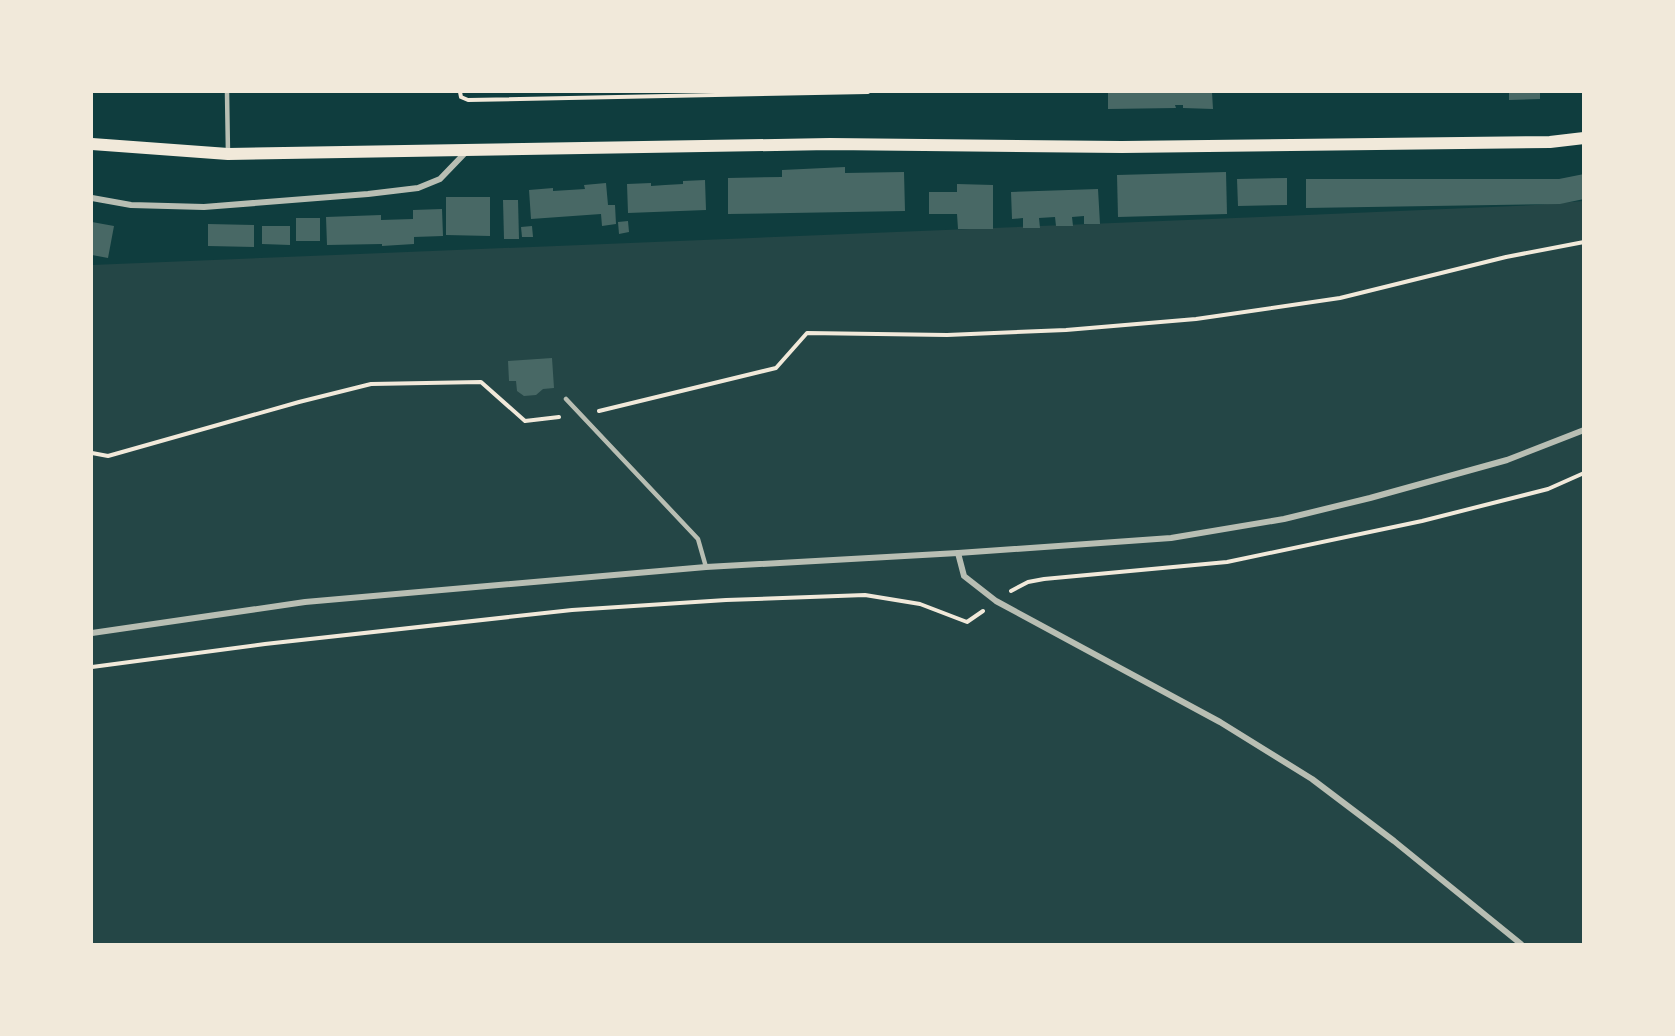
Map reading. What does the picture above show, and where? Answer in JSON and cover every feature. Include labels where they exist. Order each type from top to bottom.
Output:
[{"type":"main road","points":[[92,144],[228,154],[830,144],[1155,146],[1550,142],[1584,138]]},
{"type":"street","points":[[92,198],[131,205],[204,207],[418,188],[440,179],[468,150]]},
{"type":"street","points":[[92,633],[305,602],[706,567],[1171,538],[1284,519],[1370,498],[1508,460],[1584,430]]},
{"type":"street","points":[[958,553],[964,576],[996,601],[1220,722],[1312,779],[1394,841],[1521,945]]},
{"type":"lane","points":[[227,92],[228,154]]},
{"type":"lane","points":[[566,399],[698,539],[706,567]]},
{"type":"path","points":[[460,92],[461,97],[468,100],[868,92]]},
{"type":"path","points":[[92,453],[108,456],[298,402],[371,384],[481,382],[525,421],[580,415],[776,368],[807,333],[947,335],[1066,330],[1196,319],[1340,298],[1506,257],[1584,242]]},
{"type":"path","points":[[1014,589],[1028,582],[1044,579],[1227,562],[1422,521],[1548,489],[1584,473]]},
{"type":"path","points":[[92,667],[265,644],[572,610],[726,600],[865,595],[920,604],[967,622],[982,612]]},
{"type":"shaded area","points":[[1583,201],[1583,944],[92,944],[92,265],[1284,216]]},
{"type":"building","points":[[1108,92],[1212,92],[1213,109],[1183,108],[1183,105],[1175,105],[1176,108],[1108,109]]},
{"type":"building","points":[[1509,92],[1540,92],[1540,99],[1509,100]]},
{"type":"building","points":[[845,167],[845,173],[904,172],[905,211],[728,214],[728,178],[782,177],[782,170]]},
{"type":"building","points":[[1226,172],[1227,214],[1118,217],[1117,175]]},
{"type":"building","points":[[1584,174],[1584,199],[1560,204],[1306,208],[1306,179],[1559,179]]},
{"type":"building","points":[[1287,178],[1287,205],[1238,206],[1237,179]]},
{"type":"building","points":[[705,180],[706,210],[628,213],[627,184],[651,183],[651,186]]},
{"type":"building","points":[[606,183],[608,205],[615,205],[616,224],[602,226],[601,214],[531,219],[529,190],[585,189],[584,185]]},
{"type":"building","points":[[957,184],[993,185],[993,229],[958,229],[957,214],[929,214],[929,192],[957,192]]},
{"type":"building","points":[[1098,189],[1100,224],[1084,224],[1084,216],[1072,217],[1073,226],[1056,226],[1055,217],[1039,218],[1040,228],[1023,228],[1023,218],[1012,219],[1011,192]]},
{"type":"building","points":[[446,197],[490,197],[490,236],[446,235]]},
{"type":"building","points":[[503,200],[518,200],[519,239],[504,239]]},
{"type":"building","points":[[442,209],[443,236],[414,237],[414,244],[327,245],[326,217],[381,215],[381,220],[413,219],[413,210]]},
{"type":"building","points":[[296,218],[320,218],[320,241],[296,241]]},
{"type":"building","points":[[628,221],[629,232],[619,234],[618,222]]},
{"type":"building","points":[[92,222],[114,226],[108,258],[92,255]]},
{"type":"building","points":[[208,224],[254,225],[254,247],[208,246]]},
{"type":"building","points":[[262,226],[290,226],[290,245],[262,244]]},
{"type":"building","points":[[532,226],[533,237],[522,237],[521,227]]},
{"type":"building","points":[[552,358],[554,388],[543,389],[536,395],[524,396],[517,391],[516,381],[509,381],[508,361]]}]
